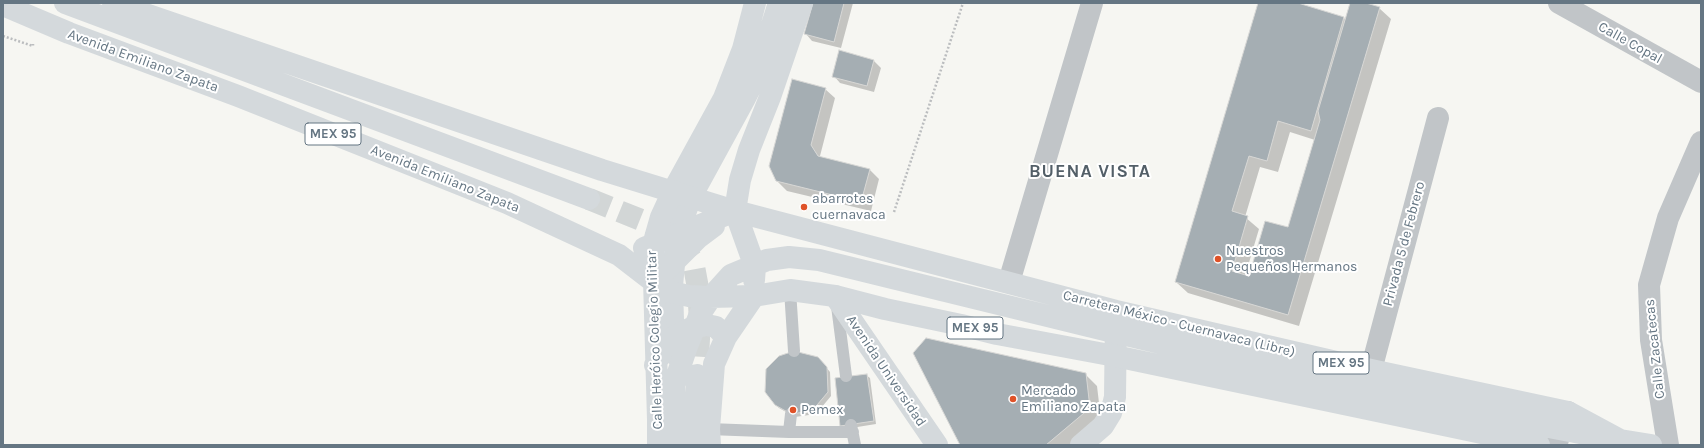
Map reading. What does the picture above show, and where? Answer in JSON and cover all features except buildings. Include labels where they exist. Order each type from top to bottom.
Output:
[{"type":"main road","points":[[65,3],[589,199]]},
{"type":"main road","name":"MEX 95","points":[[113,3],[602,170],[735,211]]},
{"type":"main road","name":"Calle Heróico Colegio Militar","points":[[658,445],[653,245],[661,217],[673,191],[724,98],[743,49],[755,3]]},
{"type":"main road","points":[[676,445],[672,286],[676,243],[691,197],[744,100],[754,78],[779,3]]},
{"type":"main road","points":[[709,437],[714,364],[726,337],[754,296],[754,267],[735,211],[740,180],[749,150],[770,97],[802,3]]},
{"type":"main road","name":"Avenida Emiliano Zapata","points":[[3,5],[69,33],[238,96],[507,203],[619,255],[654,282]]},
{"type":"main road","points":[[619,255],[653,245],[735,211]]},
{"type":"main road","points":[[654,282],[698,238],[735,211]]},
{"type":"main road","name":"Carretera México - Cuernavaca (Libre)","points":[[735,211],[1116,311],[1371,370],[1561,429],[1651,445]]},
{"type":"main road","points":[[836,296],[836,282],[840,270],[857,254],[868,249],[880,248]]},
{"type":"main road","points":[[674,385],[687,346],[700,314],[712,296],[731,275],[767,260],[789,257],[819,260],[1116,333],[1392,396],[1561,429]]},
{"type":"main road","name":"MEX 95","points":[[654,282],[671,292],[689,296],[754,296],[790,290],[836,296],[885,309],[961,324],[997,334],[1115,356],[1539,445]]},
{"type":"main road","name":"Avenida Universidad","points":[[836,296],[937,445]]},
{"type":"main road","points":[[1081,445],[1103,426],[1111,413],[1115,397],[1116,311]]},
{"type":"main road","points":[[656,365],[663,349],[675,336],[691,328],[708,325],[716,327],[726,337]]},
{"type":"main road","points":[[694,445],[697,375]]},
{"type":"main road","name":"Carretera México - Cuernavaca (Libre)","points":[[1580,445],[1620,440]]},
{"type":"street","points":[[1009,282],[1092,3]]},
{"type":"street","name":"Calle Copal","points":[[1559,3],[1701,82]]},
{"type":"street","name":"Privada 5 de Febrero","points":[[1371,370],[1438,118]]},
{"type":"street","name":"Calle Zacatecas","points":[[1668,445],[1651,340],[1649,285],[1668,218],[1701,142]]},
{"type":"lane","points":[[790,290],[794,351]]},
{"type":"lane","points":[[836,296],[846,376]]},
{"type":"lane","points":[[789,432],[791,414]]},
{"type":"lane","points":[[709,437],[852,428],[856,445]]},
{"type":"path","points":[[894,212],[963,3]]},
{"type":"path","points":[[3,36],[33,46]]},
{"type":"tunnel","points":[[589,199],[651,224],[680,243],[693,261],[698,288],[700,321],[697,375]]},
{"type":"place","name":"abarrotes cuernavaca","points":[[804,207]]},
{"type":"place","name":"Nuestros Pequeños Hermanos","points":[[1218,259]]},
{"type":"place","name":"Mercado Emiliano Zapata","points":[[1013,399]]},
{"type":"place","name":"Pemex","points":[[793,410]]},
{"type":"district","name":"BUENA VISTA","points":[[1090,172]]}]
